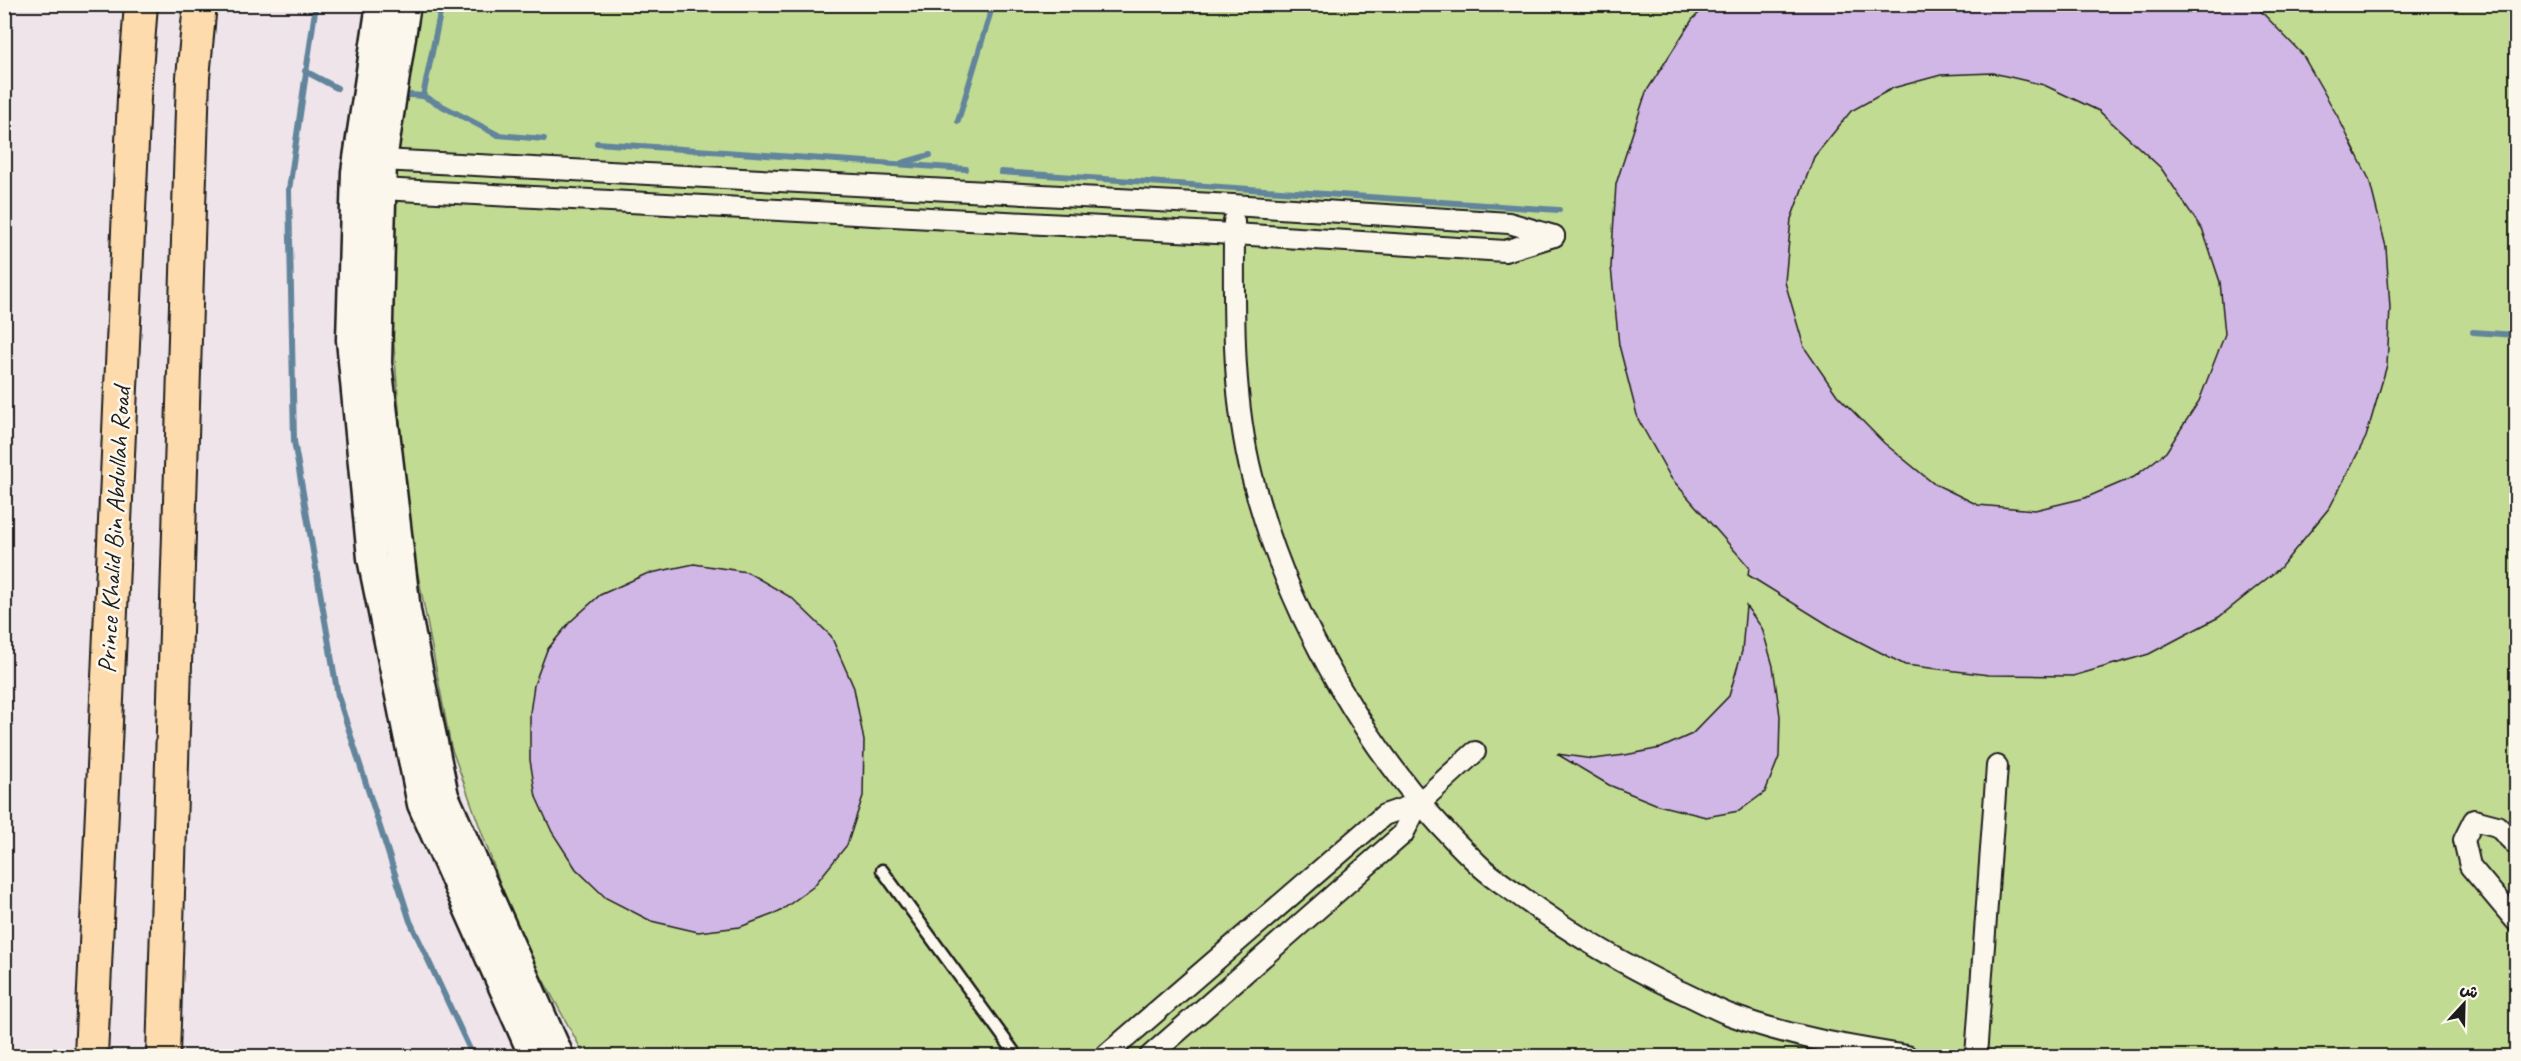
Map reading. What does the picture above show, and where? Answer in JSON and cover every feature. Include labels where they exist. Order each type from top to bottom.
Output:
[{"type":"main road","name":"Prince Khalid Bin Abdullah Road","points":[[91,1056],[133,122],[141,4]]},
{"type":"main road","points":[[163,1056],[192,89],[200,4]]},
{"type":"main road","points":[[381,4],[356,172],[351,340],[374,569],[422,804],[534,1056]]},
{"type":"main road","points":[[406,4],[382,160],[377,363],[406,611],[444,796],[559,1056]]},
{"type":"street","points":[[382,160],[1233,205],[1509,223],[1554,236],[1505,251],[1234,234],[381,189],[356,172],[382,160]]},
{"type":"street","points":[[1233,205],[1233,314],[1239,396],[1252,475],[1276,553],[1310,635],[1365,725],[1419,803],[1479,866],[1555,922],[1636,970],[1727,1014],[1817,1041],[1907,1056]]},
{"type":"street","points":[[1150,1056],[1403,834],[1419,803],[1475,752]]},
{"type":"street","points":[[1976,1056],[1997,766]]},
{"type":"street","points":[[1105,1056],[1384,815],[1419,803]]},
{"type":"street","points":[[2517,845],[2497,826],[2474,820],[2464,840],[2470,866],[2517,921]]},
{"type":"lane","points":[[882,870],[1017,1056]]},
{"type":"green space","points":[[420,5],[2516,5],[2516,1056],[585,1056],[519,936],[451,747],[408,522],[392,321],[390,239],[400,120]]},
{"type":"building","points":[[1708,4],[2254,4],[2302,54],[2338,117],[2369,179],[2386,247],[2390,308],[2387,365],[2366,437],[2330,507],[2280,568],[2219,617],[2149,654],[2073,676],[1989,675],[1905,665],[1835,629],[1748,575],[1749,567],[1671,478],[1638,419],[1619,345],[1611,267],[1616,184],[1646,92],[1692,20]],"holes":[[[1993,73],[2044,85],[2099,111],[2161,168],[2203,231],[2220,282],[2225,334],[2199,401],[2166,452],[2134,477],[2085,498],[2035,510],[1978,505],[1933,483],[1884,443],[1837,395],[1804,347],[1785,282],[1791,219],[1814,157],[1851,111],[1893,88],[1941,75]]]},
{"type":"building","points":[[694,564],[747,572],[792,598],[831,636],[854,688],[864,741],[863,796],[847,845],[813,887],[779,912],[740,927],[698,932],[651,921],[606,898],[576,869],[552,832],[536,797],[530,760],[530,713],[534,685],[547,650],[570,622],[600,595],[646,574]]},
{"type":"building","points":[[1746,606],[1762,628],[1773,666],[1780,716],[1779,757],[1765,792],[1739,811],[1706,817],[1658,805],[1609,785],[1557,754],[1593,759],[1625,755],[1661,748],[1692,734],[1729,696],[1742,651]]},
{"type":"waterway","points":[[316,4],[289,190],[294,441],[338,696],[410,921],[473,1056]]},
{"type":"waterway","points":[[423,96],[442,4]]},
{"type":"waterway","points":[[958,121],[993,4]]},
{"type":"waterway","points":[[305,71],[337,88]]},
{"type":"waterway","points":[[410,95],[423,96],[498,135],[544,139]]},
{"type":"waterway","points":[[597,143],[966,169]]},
{"type":"waterway","points":[[902,163],[930,155]]},
{"type":"waterway","points":[[1001,172],[1559,210]]},
{"type":"waterway","points":[[2473,332],[2516,335]]}]
